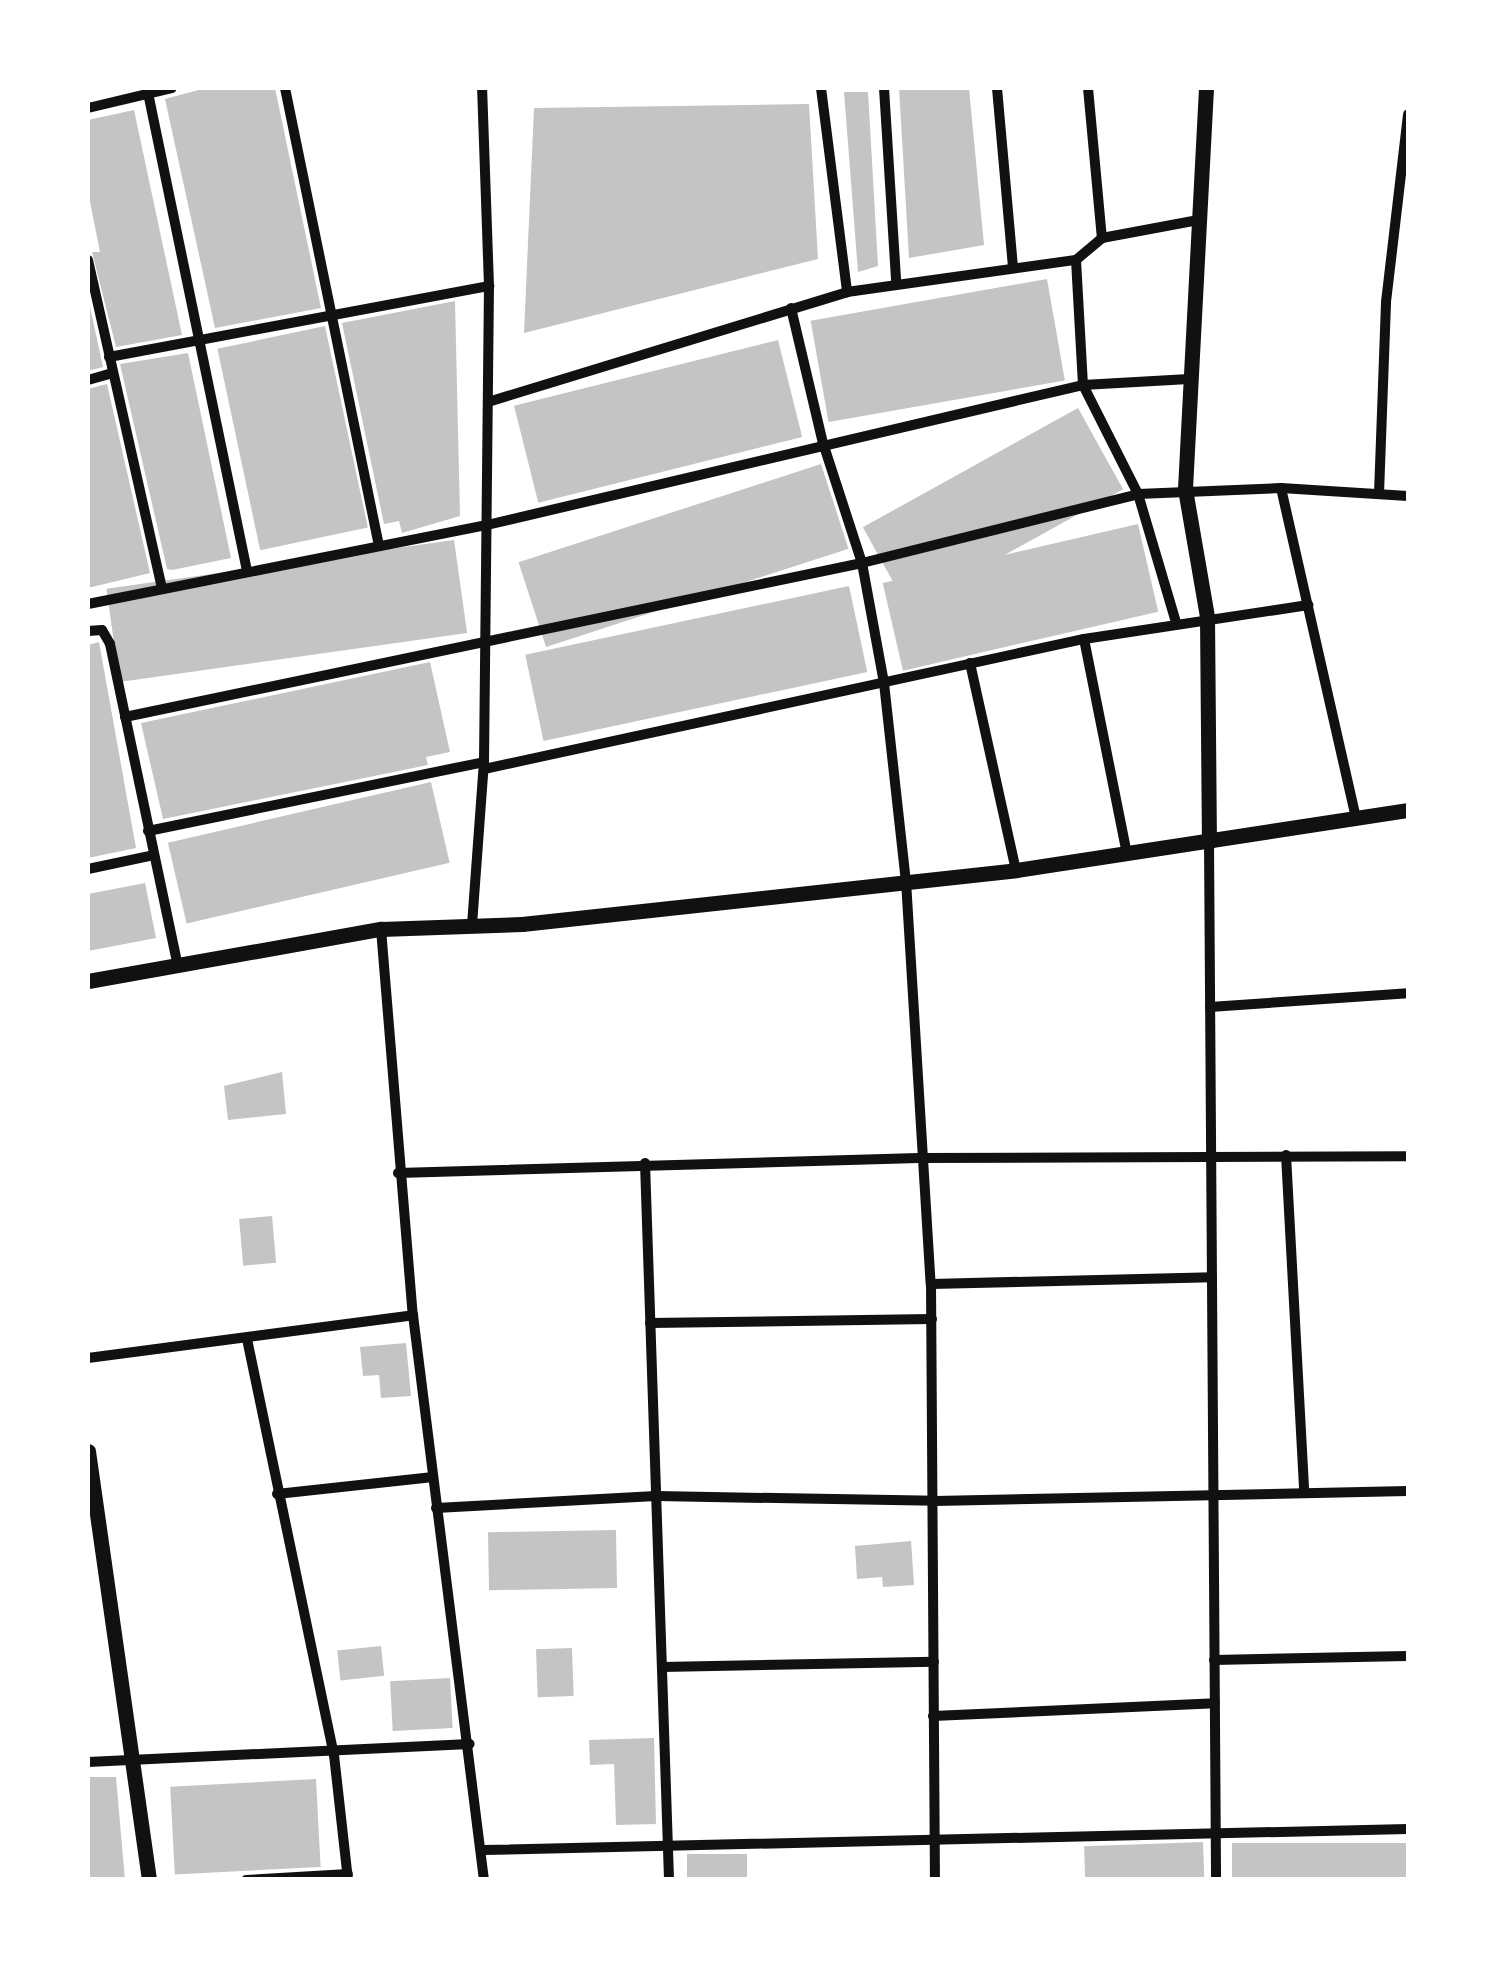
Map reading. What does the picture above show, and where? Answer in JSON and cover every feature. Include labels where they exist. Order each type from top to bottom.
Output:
[{"type":"street","points":[[88,108],[147,90],[172,88]]},
{"type":"street","points":[[285,88],[379,545]]},
{"type":"street","points":[[472,925],[484,765],[489,286],[482,88]]},
{"type":"street","points":[[821,88],[847,292]]},
{"type":"street","points":[[884,88],[896,281]]},
{"type":"street","points":[[997,88],[1013,266]]},
{"type":"street","points":[[1088,88],[1102,238]]},
{"type":"street","points":[[1206,88],[1185,488],[1206,618],[1216,1880]]},
{"type":"street","points":[[147,90],[247,572]]},
{"type":"street","points":[[1379,494],[1386,302],[1408,114]]},
{"type":"street","points":[[488,402],[847,292],[896,281],[1076,260],[1102,238],[1198,220]]},
{"type":"street","points":[[88,260],[162,589]]},
{"type":"street","points":[[1076,260],[1084,385],[1138,494],[1176,622]]},
{"type":"street","points":[[109,357],[489,286]]},
{"type":"street","points":[[791,308],[823,443],[862,564],[884,683],[906,882],[919,1158],[931,1284],[935,1880]]},
{"type":"street","points":[[88,380],[113,373]]},
{"type":"street","points":[[88,604],[486,525],[823,443],[1084,385],[1189,379]]},
{"type":"street","points":[[125,717],[862,564],[1138,494],[1185,488],[1280,488],[1408,496]]},
{"type":"street","points":[[1280,488],[1356,817]]},
{"type":"street","points":[[148,831],[1176,622],[1308,605]]},
{"type":"street","points":[[88,631],[108,637],[177,963]]},
{"type":"street","points":[[1084,640],[1127,855]]},
{"type":"street","points":[[970,664],[1016,870]]},
{"type":"street","points":[[88,981],[380,930],[472,925],[1016,870],[1408,810]]},
{"type":"street","points":[[88,870],[154,855]]},
{"type":"street","points":[[380,930],[413,1314],[470,1744],[484,1880]]},
{"type":"street","points":[[1210,1007],[1408,993]]},
{"type":"street","points":[[1286,1155],[1304,1491]]},
{"type":"street","points":[[398,1173],[919,1158],[1408,1156]]},
{"type":"street","points":[[645,1163],[669,1880]]},
{"type":"street","points":[[931,1284],[1212,1277]]},
{"type":"street","points":[[88,1358],[413,1314]]},
{"type":"street","points":[[650,1323],[932,1319]]},
{"type":"street","points":[[246,1880],[348,1877],[334,1756],[248,1339]]},
{"type":"street","points":[[88,1450],[149,1880]]},
{"type":"street","points":[[278,1494],[433,1477]]},
{"type":"street","points":[[436,1508],[656,1496],[935,1502],[1408,1491]]},
{"type":"street","points":[[1214,1660],[1408,1656]]},
{"type":"street","points":[[662,1667],[934,1662]]},
{"type":"street","points":[[934,1716],[1214,1704]]},
{"type":"street","points":[[88,1762],[334,1756],[470,1744]]},
{"type":"street","points":[[482,1850],[1408,1829]]},
{"type":"building","points":[[206,88],[275,88],[321,308],[215,328],[165,99]]},
{"type":"building","points":[[899,88],[969,88],[984,245],[909,258]]},
{"type":"building","points":[[844,92],[868,92],[878,266],[858,272]]},
{"type":"building","points":[[809,104],[818,259],[524,333],[534,108]]},
{"type":"building","points":[[134,110],[182,335],[116,347],[92,252],[100,252],[88,192],[88,120]]},
{"type":"building","points":[[1047,279],[1065,380],[829,422],[811,321]]},
{"type":"building","points":[[88,298],[103,367],[88,371]]},
{"type":"building","points":[[455,301],[460,516],[402,533],[399,521],[384,524],[342,323]]},
{"type":"building","points":[[325,326],[368,527],[260,550],[217,349]]},
{"type":"building","points":[[778,340],[802,437],[538,503],[514,406]]},
{"type":"building","points":[[188,353],[231,558],[172,570],[167,569],[120,364]]},
{"type":"building","points":[[107,384],[150,573],[88,588],[88,389]]},
{"type":"building","points":[[1078,408],[1123,489],[908,609],[863,527]]},
{"type":"building","points":[[821,464],[849,549],[546,647],[519,562]]},
{"type":"building","points":[[1138,524],[1158,612],[903,671],[883,583]]},
{"type":"building","points":[[454,540],[467,633],[119,682],[106,589]]},
{"type":"building","points":[[849,586],[867,672],[544,741],[525,655]]},
{"type":"building","points":[[99,642],[136,848],[88,858],[88,645]]},
{"type":"building","points":[[430,662],[450,752],[426,757],[428,765],[163,819],[141,723]]},
{"type":"building","points":[[431,782],[450,863],[187,924],[168,843]]},
{"type":"building","points":[[145,883],[156,938],[88,951],[88,894]]},
{"type":"building","points":[[282,1072],[286,1114],[228,1120],[224,1086]]},
{"type":"building","points":[[272,1216],[276,1263],[243,1266],[239,1219]]},
{"type":"building","points":[[406,1343],[411,1396],[381,1398],[379,1375],[363,1376],[360,1347]]},
{"type":"building","points":[[616,1530],[617,1588],[489,1590],[488,1532]]},
{"type":"building","points":[[911,1541],[914,1585],[883,1587],[882,1577],[857,1579],[855,1546]]},
{"type":"building","points":[[381,1646],[384,1676],[340,1680],[337,1651]]},
{"type":"building","points":[[572,1648],[574,1696],[538,1697],[536,1649]]},
{"type":"building","points":[[450,1678],[453,1728],[393,1731],[390,1681]]},
{"type":"building","points":[[654,1738],[656,1824],[616,1825],[614,1764],[590,1765],[589,1740]]},
{"type":"building","points":[[88,1777],[116,1777],[125,1880],[88,1880]]},
{"type":"building","points":[[316,1779],[321,1867],[175,1875],[170,1787]]},
{"type":"building","points":[[1203,1842],[1204,1880],[1085,1880],[1084,1846]]},
{"type":"building","points":[[1232,1843],[1408,1843],[1408,1880],[1232,1880]]},
{"type":"building","points":[[687,1854],[747,1854],[747,1880],[687,1880]]}]
